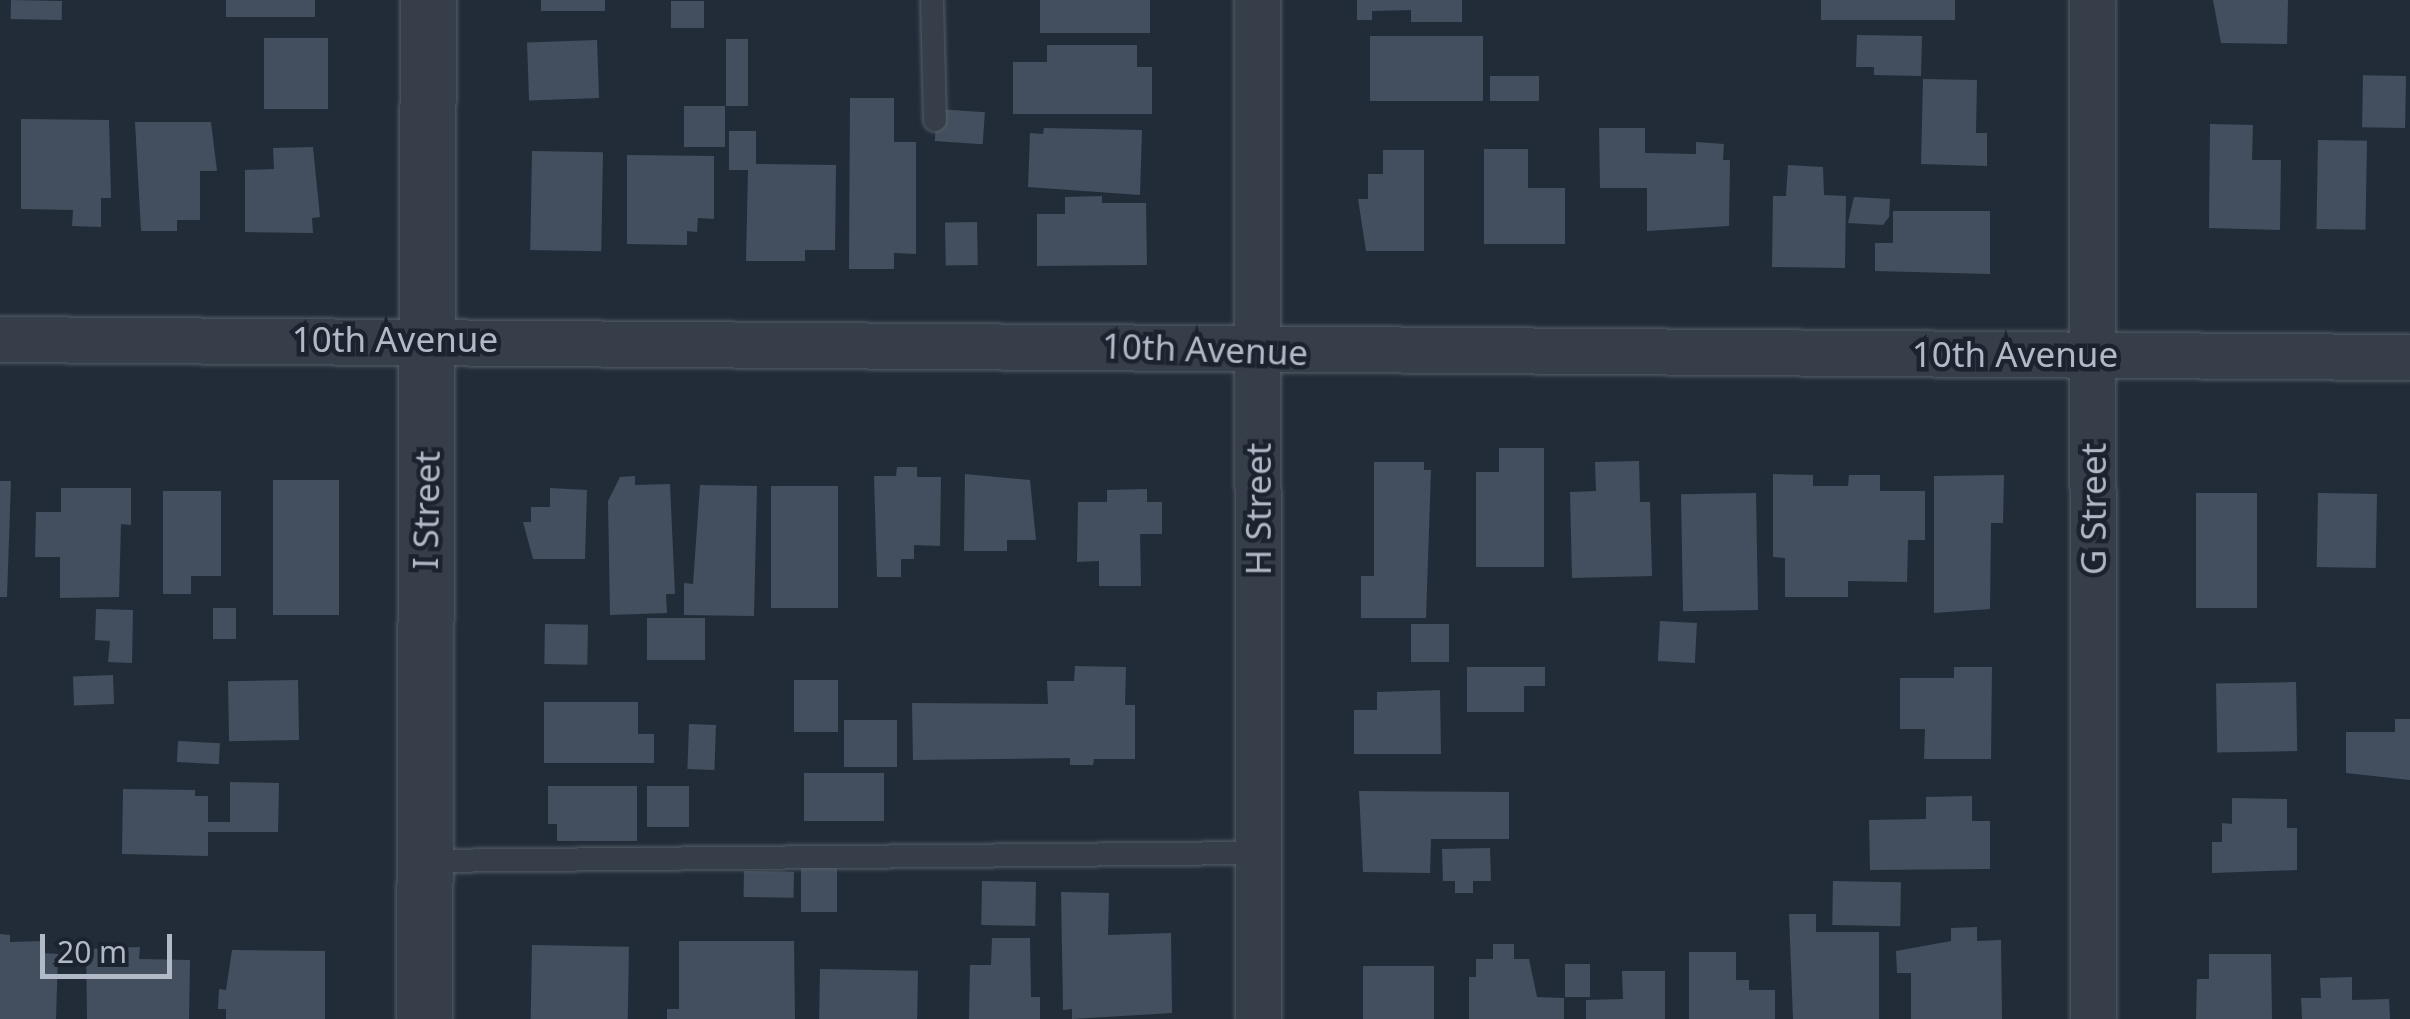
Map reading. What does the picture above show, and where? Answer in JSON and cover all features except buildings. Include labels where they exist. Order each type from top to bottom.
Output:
[{"type":"street","name":"I Street","points":[[424,1019],[420,861],[428,340],[428,0]]},
{"type":"street","name":"H Street","points":[[1257,0],[1258,1019]]},
{"type":"street","name":"G Street","points":[[2092,0],[2092,1019]]},
{"type":"street","name":"10th Avenue","points":[[0,339],[2410,357]]},
{"type":"lane","points":[[932,0],[935,120]]},
{"type":"lane","points":[[420,861],[1258,853]]}]
